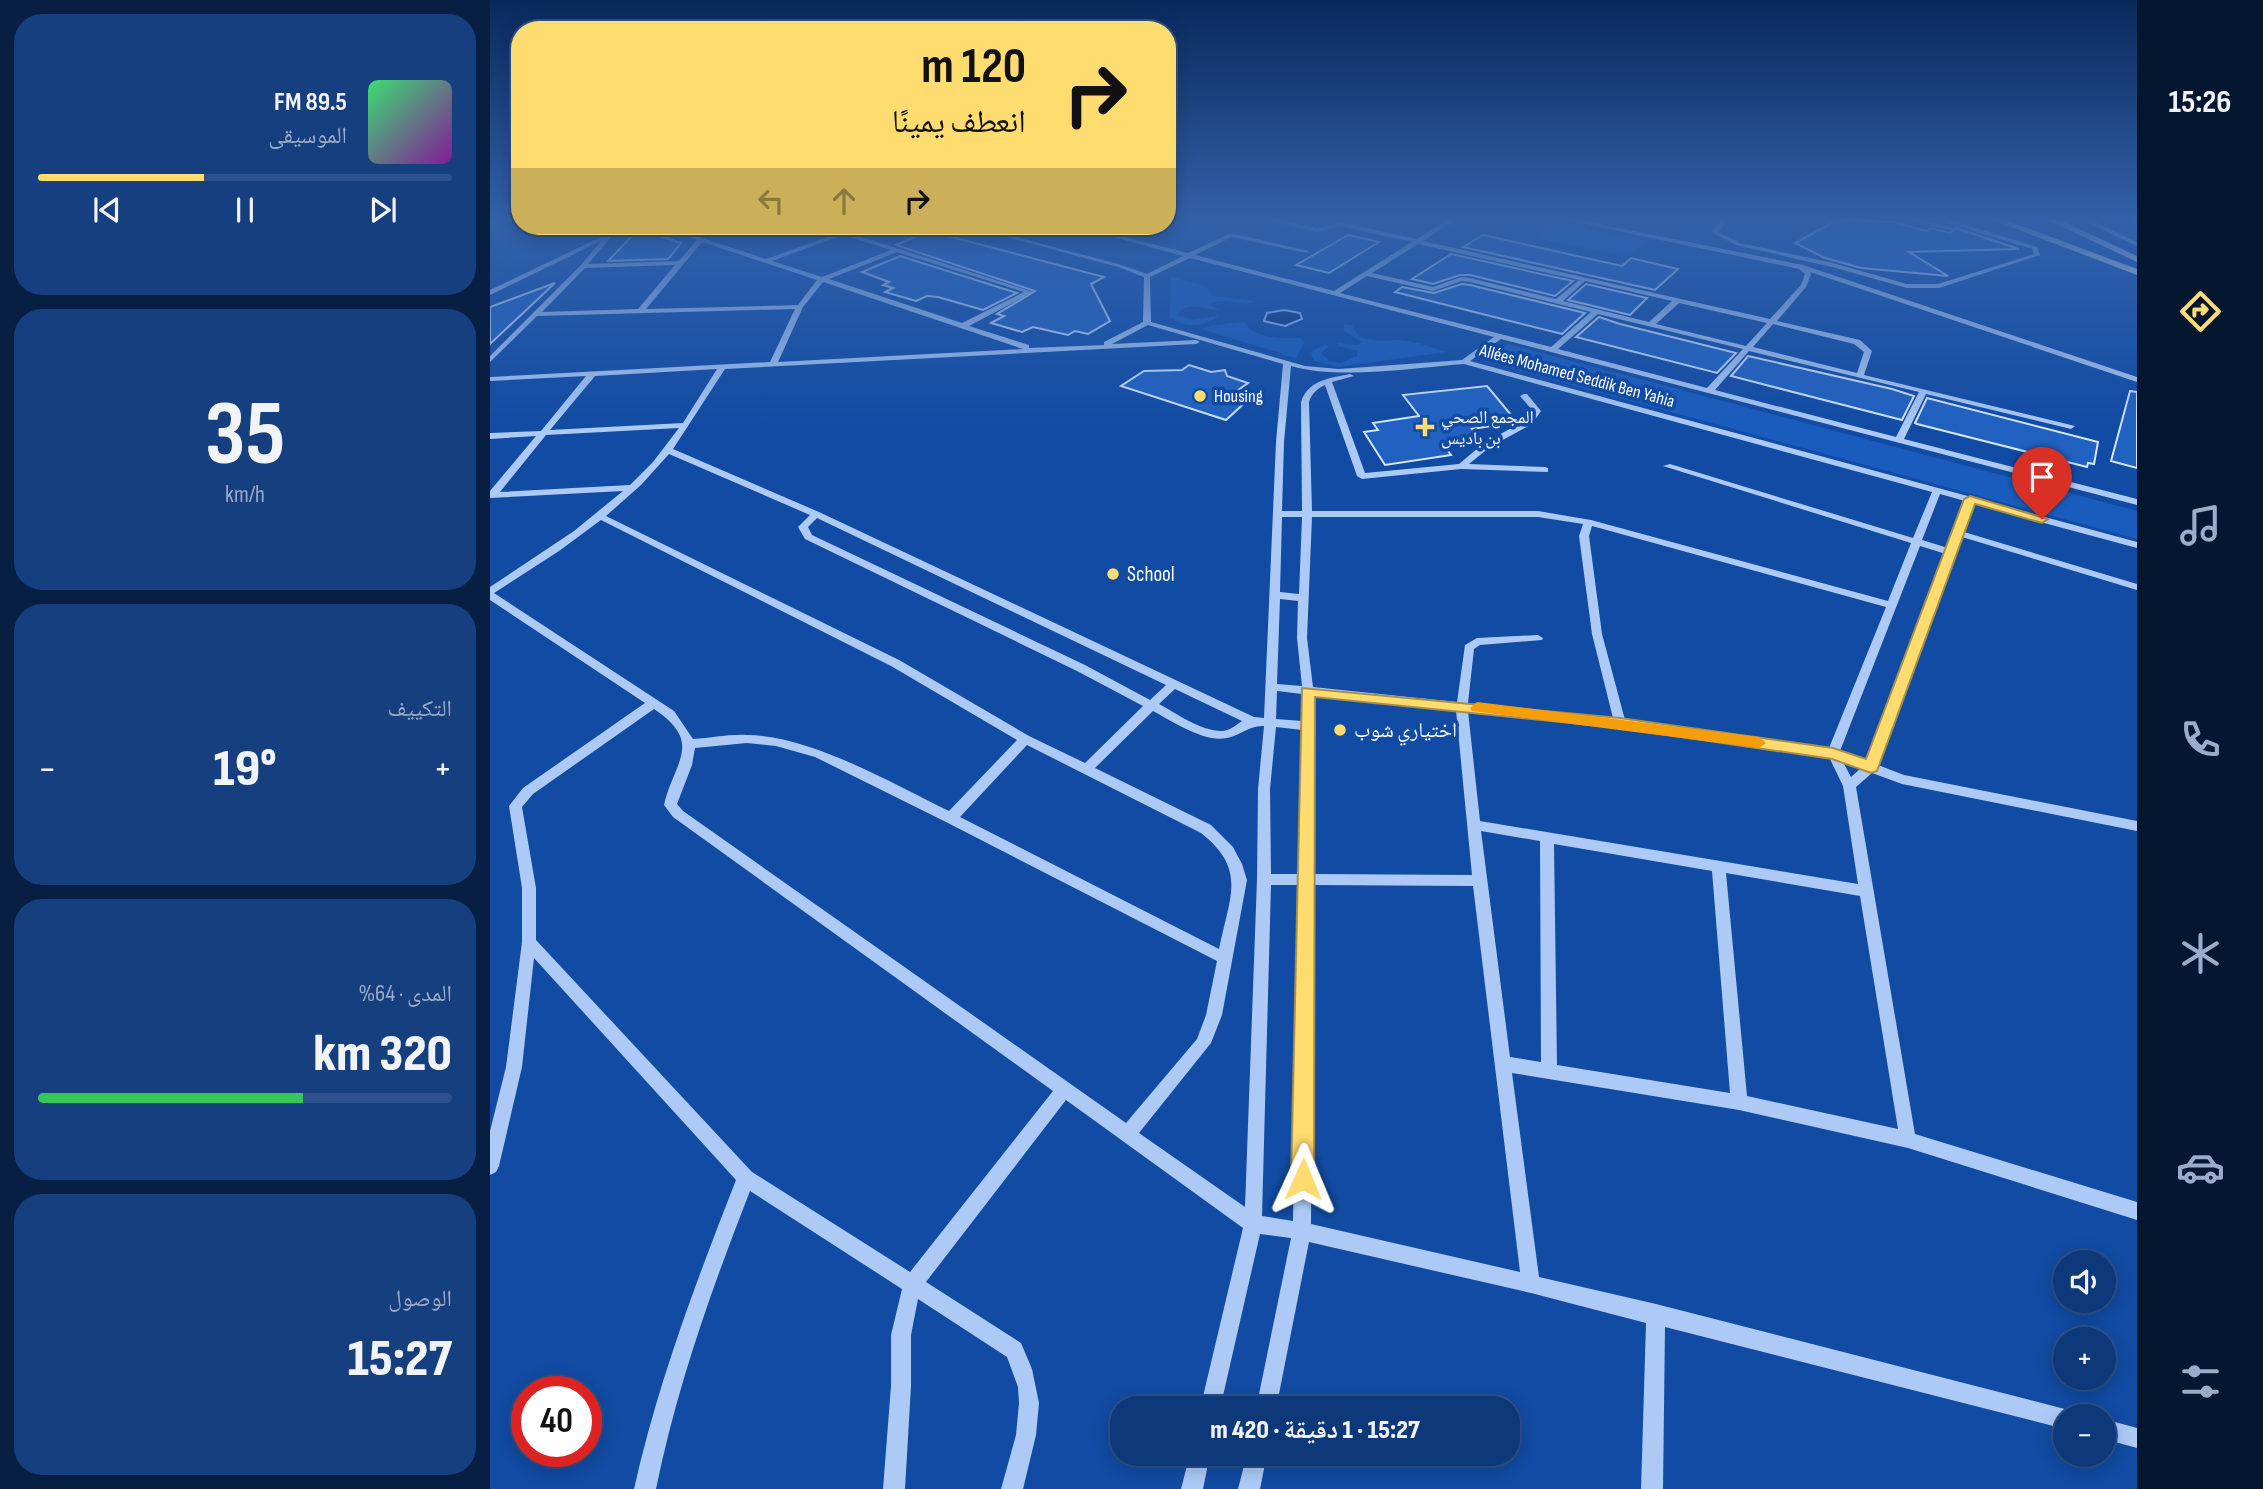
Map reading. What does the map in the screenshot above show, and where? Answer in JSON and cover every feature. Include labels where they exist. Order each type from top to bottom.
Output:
[{"type":"street","points":[[490,359],[560,289]]},
{"type":"street","points":[[640,311],[658,289]]},
{"type":"street","points":[[773,363],[800,307],[814,289]]},
{"type":"street","points":[[850,289],[1033,349]]},
{"type":"street","points":[[963,326],[1030,292],[1022,289]]},
{"type":"street","points":[[1104,345],[1147,323],[1147,289]]},
{"type":"street","name":"Allées Mohamed Seddik Ben Yahia","points":[[1321,289],[2137,502]]},
{"type":"street","points":[[1335,293],[1341,289]]},
{"type":"street","points":[[1510,289],[1923,393],[2071,426]]},
{"type":"street","points":[[1558,301],[1572,289]]},
{"type":"street","points":[[1631,289],[1844,338],[1864,346],[1868,351],[1860,376]]},
{"type":"street","points":[[1709,391],[1801,289]]},
{"type":"street","points":[[1873,289],[2137,380]]},
{"type":"street","points":[[1650,325],[1678,300]]},
{"type":"street","points":[[535,314],[800,307]]},
{"type":"street","points":[[1552,350],[1595,312]]},
{"type":"street","name":"Allées Mohamed Seddik Ben Yahia","points":[[1147,323],[1287,364],[1339,371],[1464,362],[2137,545]]},
{"type":"street","points":[[1464,362],[1500,336]]},
{"type":"street","points":[[490,379],[1104,345],[1207,342]]},
{"type":"street","points":[[1213,1396],[1253,1224],[1264,879],[1264,789],[1270,723],[1277,514],[1287,364]]},
{"type":"street","points":[[723,366],[667,450],[631,488],[598,516],[490,593],[670,714],[689,744],[688,759],[671,794],[670,805],[678,814],[1253,1224],[1302,1231],[1531,1284],[2053,1416]]},
{"type":"street","points":[[1269,1396],[1302,1231],[1308,691],[1302,638],[1307,515],[1306,397],[1313,388],[1328,381],[1379,370]]},
{"type":"street","points":[[491,495],[593,373]]},
{"type":"street","points":[[1328,381],[1362,476],[1461,466],[1545,470]]},
{"type":"street","points":[[1899,440],[1923,393]]},
{"type":"street","points":[[1461,466],[1487,444],[1530,422],[1537,411],[1524,396]]},
{"type":"street","points":[[490,436],[684,425]]},
{"type":"street","points":[[667,450],[816,514],[1252,721],[1307,726]]},
{"type":"street","points":[[1667,466],[1950,552]]},
{"type":"street","points":[[491,495],[631,488]]},
{"type":"street","points":[[1908,1140],[1864,891],[1849,786],[1833,753],[1937,490]]},
{"type":"street","points":[[1849,786],[1871,767],[1970,499]]},
{"type":"street","points":[[816,514],[803,527],[808,537],[1212,735],[1234,732],[1252,721]]},
{"type":"street","points":[[1277,514],[1538,514],[1588,522],[1892,605]]},
{"type":"street","points":[[598,516],[895,663],[1025,739],[1206,829],[1225,844],[1235,859],[1240,880],[1214,1015],[1203,1043],[1127,1135]]},
{"type":"street","points":[[1588,522],[1584,536],[1597,634],[1620,723]]},
{"type":"street","points":[[1957,533],[2137,587]]},
{"type":"street","points":[[1274,595],[1304,597]]},
{"type":"street","points":[[1531,1284],[1479,881],[1462,706],[1469,648],[1477,642],[1538,638]]},
{"type":"street","points":[[1087,769],[1173,684]]},
{"type":"street","points":[[1271,687],[1620,723],[1833,753],[1902,779],[2137,826]]},
{"type":"street","points":[[490,1166],[513,1067],[529,942],[528,888],[515,806],[528,791],[654,704]]},
{"type":"street","points":[[689,744],[747,739],[799,747],[951,818],[1226,959]]},
{"type":"street","points":[[951,818],[1025,739]]},
{"type":"street","points":[[1475,825],[1864,891]]},
{"type":"street","points":[[1547,838],[1549,1071]]},
{"type":"street","points":[[1718,866],[1738,1102]]},
{"type":"street","points":[[1264,879],[1479,881]]},
{"type":"street","points":[[529,942],[746,1178],[912,1285],[980,1325],[1014,1350],[1029,1377],[1030,1416],[1012,1489]]},
{"type":"street","points":[[1504,1064],[1738,1102],[1908,1140],[2137,1211]]},
{"type":"street","points":[[894,1489],[901,1386],[901,1335],[912,1285],[1064,1089]]},
{"type":"street","points":[[645,1489],[658,1425],[696,1307],[746,1178]]},
{"type":"street","points":[[1652,1489],[1656,1314]]},
{"type":"street","points":[[2116,1432],[2137,1438]]},
{"type":"street","points":[[1192,1489],[1197,1466]]},
{"type":"street","points":[[1250,1489],[1254,1466]]},
{"type":"shaded area","points":[[1171,289],[1209,289],[1212,296],[1257,301],[1219,301],[1209,304],[1219,310],[1191,307],[1177,315],[1194,320],[1220,315],[1202,324],[1189,325],[1170,318]]},
{"type":"shaded area","points":[[1284,310],[1300,313],[1302,319],[1285,326],[1264,321],[1267,313]]},
{"type":"shaded area","points":[[1244,322],[1262,335],[1300,338],[1304,343],[1296,358],[1201,329]]},
{"type":"shaded area","points":[[1344,324],[1352,325],[1356,332],[1367,339],[1402,340],[1446,352],[1338,367],[1315,361],[1311,355],[1313,350],[1326,344],[1329,347],[1321,353],[1329,361],[1341,363],[1357,356],[1357,351],[1339,346],[1338,343],[1358,345],[1362,342],[1344,331]]},
{"type":"shaded area","points":[[1508,344],[2137,511],[2137,539],[1484,361]]},
{"type":"building","points":[[537,289],[548,289],[490,344],[490,307]]},
{"type":"building","points":[[890,289],[1006,289],[1017,293],[983,310],[938,297],[927,296],[916,301],[885,292]]},
{"type":"building","points":[[1030,289],[1094,289],[1110,321],[1088,334],[1075,331],[1068,335],[1033,327],[1022,332],[991,323],[1004,316],[997,314],[1035,291]]},
{"type":"building","points":[[1415,289],[1434,293],[1445,289],[1488,289],[1585,313],[1562,334],[1395,292]]},
{"type":"building","points":[[1529,289],[1563,289],[1555,296]]},
{"type":"building","points":[[1580,289],[1610,289],[1647,298],[1630,315],[1568,300]]},
{"type":"building","points":[[1599,317],[1736,353],[1717,373],[1576,337]]},
{"type":"building","points":[[1748,356],[1914,396],[1902,420],[1731,376]]},
{"type":"building","name":"Housing","points":[[1189,365],[1211,372],[1225,370],[1227,376],[1248,383],[1234,393],[1251,397],[1226,420],[1121,386],[1144,371],[1182,370]]},
{"type":"building","points":[[1487,386],[1517,422],[1472,429],[1482,441],[1445,447],[1451,455],[1385,465],[1364,432],[1378,430],[1373,423],[1419,416],[1403,395]]},
{"type":"building","points":[[2130,391],[2137,392],[2137,468],[2111,461]]},
{"type":"building","points":[[1927,398],[2098,442],[2094,464],[2088,463],[2087,467],[1917,424],[1915,423]]},
{"type":"slow traffic","points":[[1477,708],[1620,723],[1759,743]]},
{"type":"place","name":"Housing","points":[[1200,396]]},
{"type":"place","name":"المجمع الصحي بن باديس","points":[[1425,427]]},
{"type":"place","name":"School","points":[[1113,574]]},
{"type":"place","name":"اختياري شوب","points":[[1340,730]]},
{"type":"route","points":[[1303,1179],[1308,691],[1620,723],[1833,753],[1871,767],[1970,499],[2042,519]]}]
